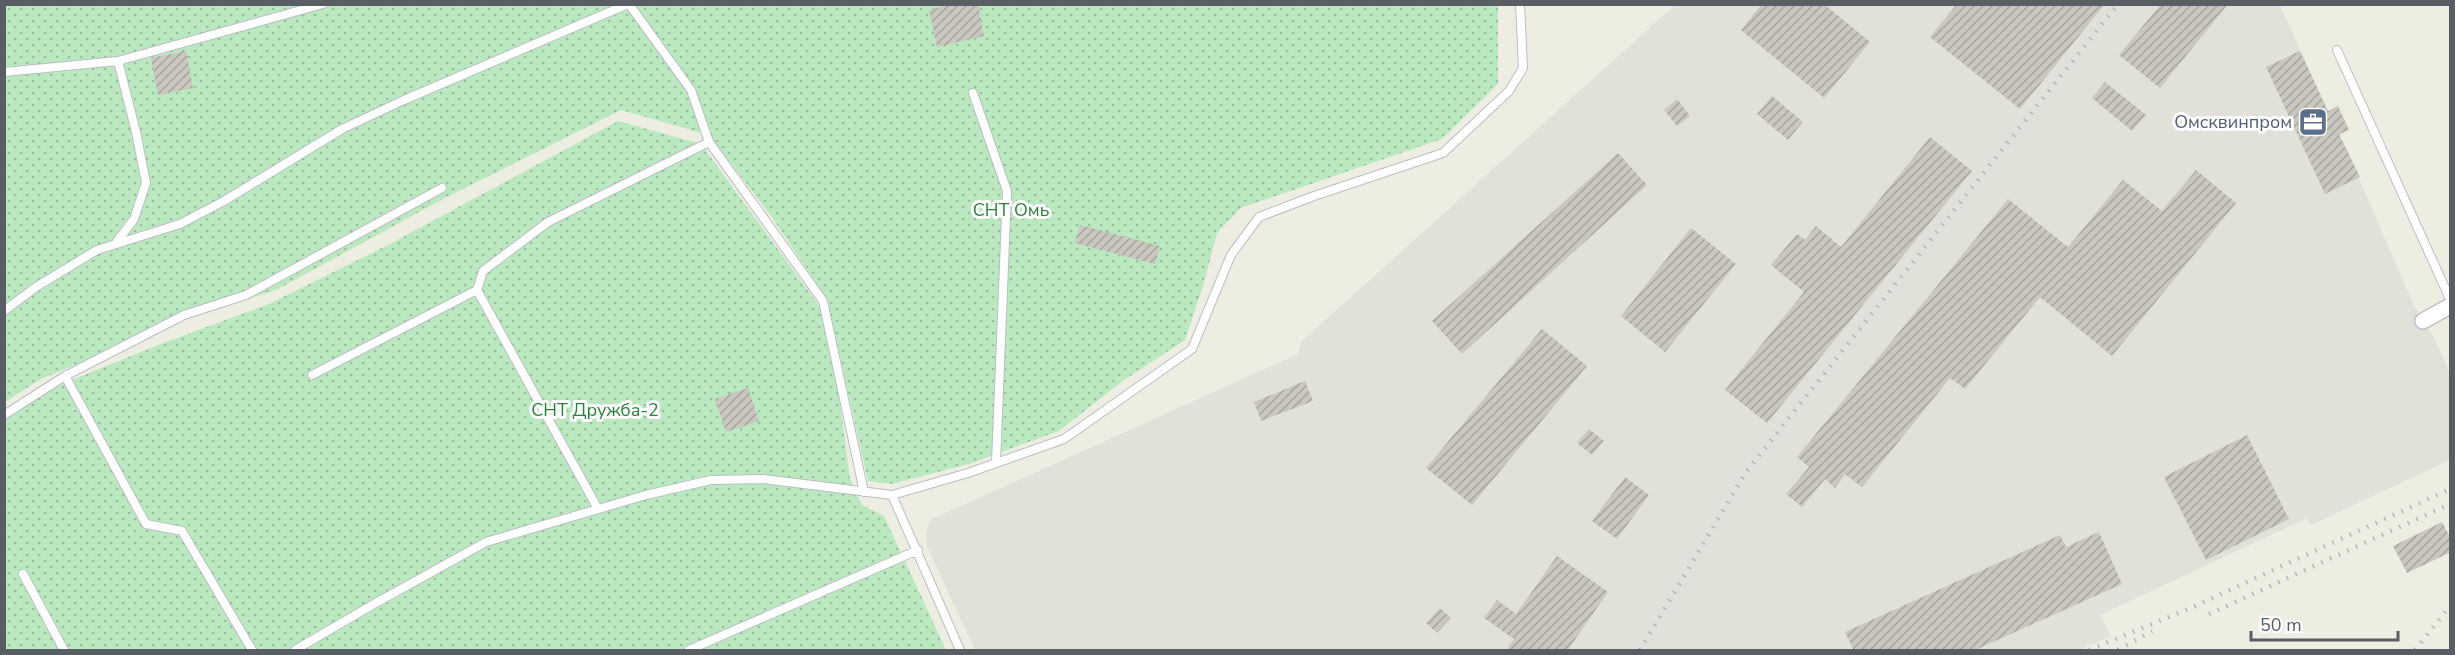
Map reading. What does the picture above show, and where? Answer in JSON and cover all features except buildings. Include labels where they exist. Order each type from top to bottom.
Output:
[{"type":"street","points":[[2423,321],[2451,306]]},
{"type":"lane","points":[[4,72],[118,61],[322,4]]},
{"type":"lane","points":[[4,311],[36,287],[97,250],[180,224],[224,201],[342,129],[404,100],[629,4],[691,90],[709,142],[823,301],[864,492]]},
{"type":"lane","points":[[296,651],[374,604],[486,542],[598,509],[711,480],[763,479],[892,495],[1064,439],[1192,349],[1231,255],[1259,218],[1314,196],[1443,153],[1509,91],[1523,68],[1520,4]]},
{"type":"lane","points":[[2337,50],[2451,299]]},
{"type":"lane","points":[[115,244],[134,219],[146,183],[118,61]]},
{"type":"lane","points":[[973,93],[1007,191],[996,463]]},
{"type":"lane","points":[[312,375],[477,290],[483,271],[548,222],[709,142]]},
{"type":"lane","points":[[4,415],[65,376],[184,315],[246,295],[442,188]]},
{"type":"lane","points":[[477,290],[598,509]]},
{"type":"lane","points":[[65,376],[146,524],[182,531],[252,651]]},
{"type":"lane","points":[[892,495],[918,550],[960,651]]},
{"type":"lane","points":[[689,651],[918,550]]},
{"type":"lane","points":[[23,574],[64,651]]},
{"type":"shaded area","points":[[1675,5],[2280,5],[2328,111],[2338,106],[2349,130],[2340,135],[2415,308],[2433,336],[2450,373],[2450,460],[2311,525],[2307,518],[2100,615],[2111,636],[2079,650],[975,650],[927,546],[926,532],[930,520],[1298,354],[1302,341]]},
{"type":"green space","name":"СНТ Омь","points":[[5,5],[1498,5],[1498,84],[1442,139],[1241,208],[1217,233],[1185,340],[1124,380],[1059,431],[972,463],[892,484],[868,481],[827,299],[771,216],[709,135],[621,110],[443,199],[278,289],[181,321],[41,379],[5,402]]},
{"type":"green space","name":"СНТ Дружба-2","points":[[618,121],[701,144],[820,307],[837,380],[850,479],[862,505],[884,516],[946,650],[5,650],[4,419],[42,392],[158,345],[269,304],[388,245]]},
{"type":"railway","points":[[1640,650],[1746,472],[2118,4]]},
{"type":"railway","points":[[2089,650],[2193,607],[2450,489]]},
{"type":"railway","points":[[2209,614],[2450,504]]},
{"type":"railway","points":[[2415,650],[2450,606]]},
{"type":"railway","points":[[2118,650],[2152,631]]},
{"type":"place","name":"Омсквинпром","points":[[2313,122]]}]
